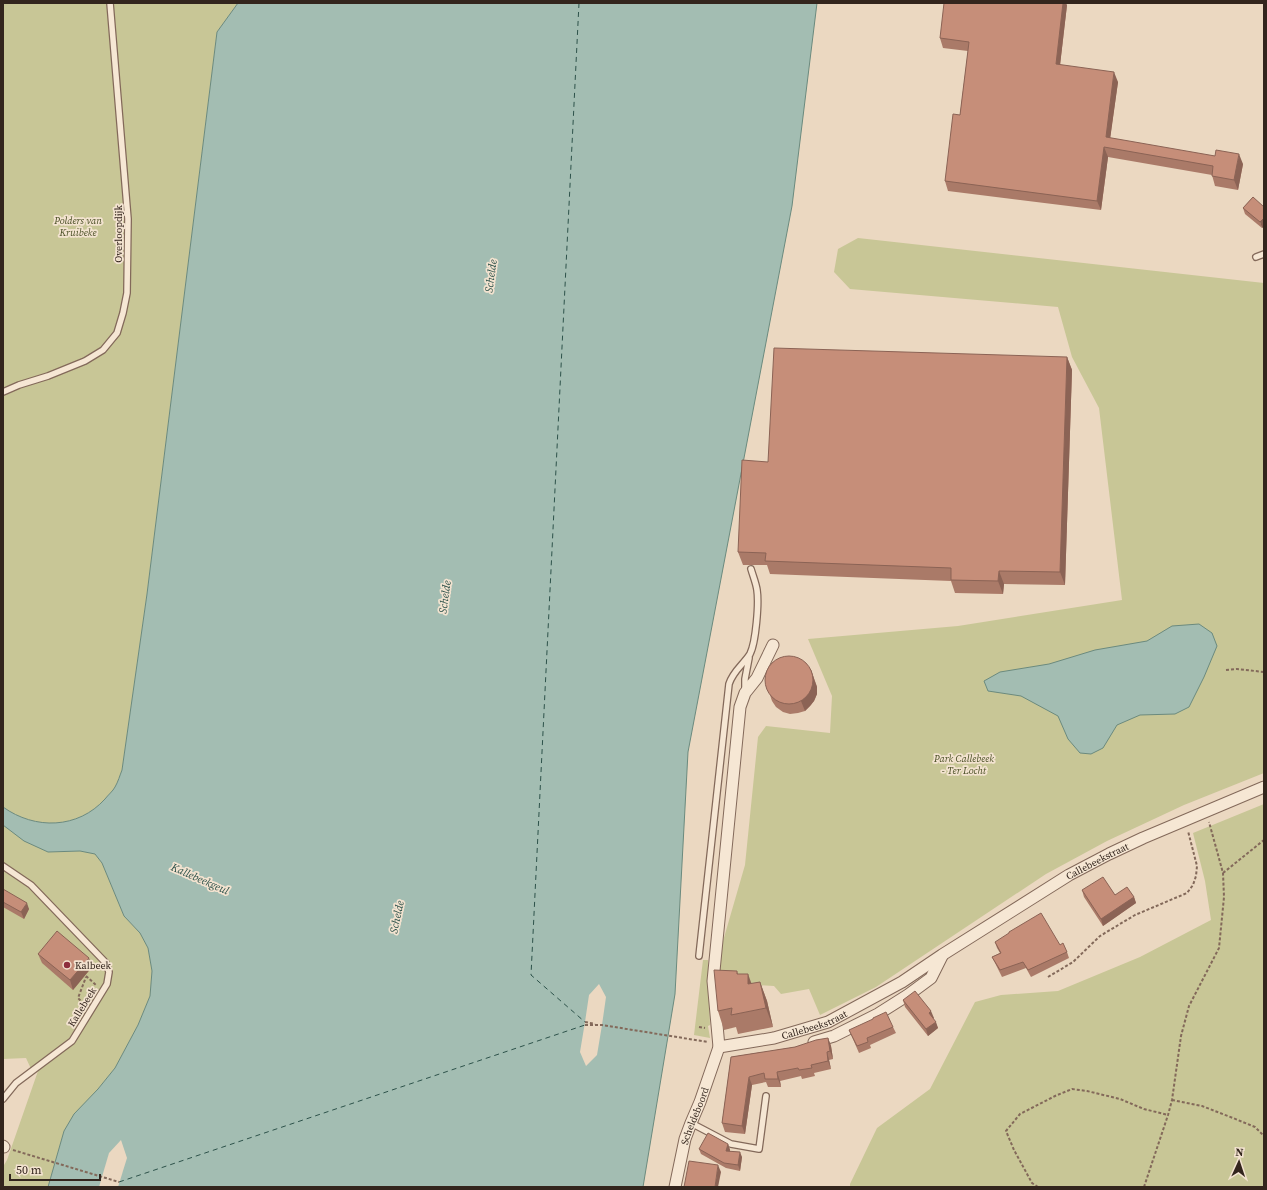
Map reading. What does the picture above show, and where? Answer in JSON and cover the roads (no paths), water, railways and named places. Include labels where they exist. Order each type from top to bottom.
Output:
[{"type":"street","points":[[718,1047],[713,981],[740,707],[745,693],[757,678],[773,645]]},
{"type":"street","name":"Callebeekstraat","points":[[718,1047],[774,1038],[828,1022],[902,982],[1069,875],[1110,854],[1185,820],[1264,787]]},
{"type":"street","name":"Callebeekstraat","points":[[804,1045],[834,1036],[878,1014],[908,995],[931,978],[942,956]]},
{"type":"street","name":"Scheldeboord","points":[[675,1187],[685,1139],[700,1102],[718,1047]]},
{"type":"lane","name":"Overloopdijk","points":[[3,392],[85,361],[102,350],[117,333],[123,313],[127,294],[128,219],[110,3]]},
{"type":"lane","points":[[1256,256],[1264,254]]},
{"type":"lane","points":[[699,956],[728,684],[731,676],[745,661],[754,643],[757,591],[751,569]]},
{"type":"lane","points":[[745,693],[745,680],[750,653]]},
{"type":"lane","name":"Kallebeek","points":[[3,866],[31,885],[106,963],[109,972],[108,984],[72,1041],[16,1083],[3,1099]]},
{"type":"lane","points":[[691,1123],[731,1144],[759,1148],[766,1096]]},
{"type":"water","points":[[238,3],[817,3],[792,206],[688,752],[675,994],[643,1187],[48,1187],[64,1131],[74,1114],[98,1089],[115,1068],[138,1025],[150,996],[152,971],[148,948],[140,933],[124,916],[102,863],[95,854],[80,851],[48,852],[24,841],[3,825],[3,807],[29,820],[56,823],[69,821],[94,809],[105,799],[115,787],[122,770],[147,594],[217,32]]},
{"type":"water","points":[[1199,624],[1212,633],[1217,646],[1189,707],[1175,714],[1140,715],[1117,725],[1103,748],[1091,754],[1080,753],[1068,739],[1058,716],[1021,696],[988,691],[984,681],[1000,672],[1049,664],[1095,650],[1147,641],[1172,626]]},
{"type":"place","name":"Kalbeek","points":[[67,965]]},
{"type":"park label","name":"Polders van Kruibeke","points":[[78,226]]},
{"type":"park label","name":"Park Callebeek - Ter Locht","points":[[964,764]]},
{"type":"water label","name":"Schelde","points":[[491,276]]},
{"type":"water label","name":"Schelde","points":[[445,597]]},
{"type":"water label","name":"Kallebeekgeul","points":[[200,879]]},
{"type":"water label","name":"Schelde","points":[[397,917]]}]
